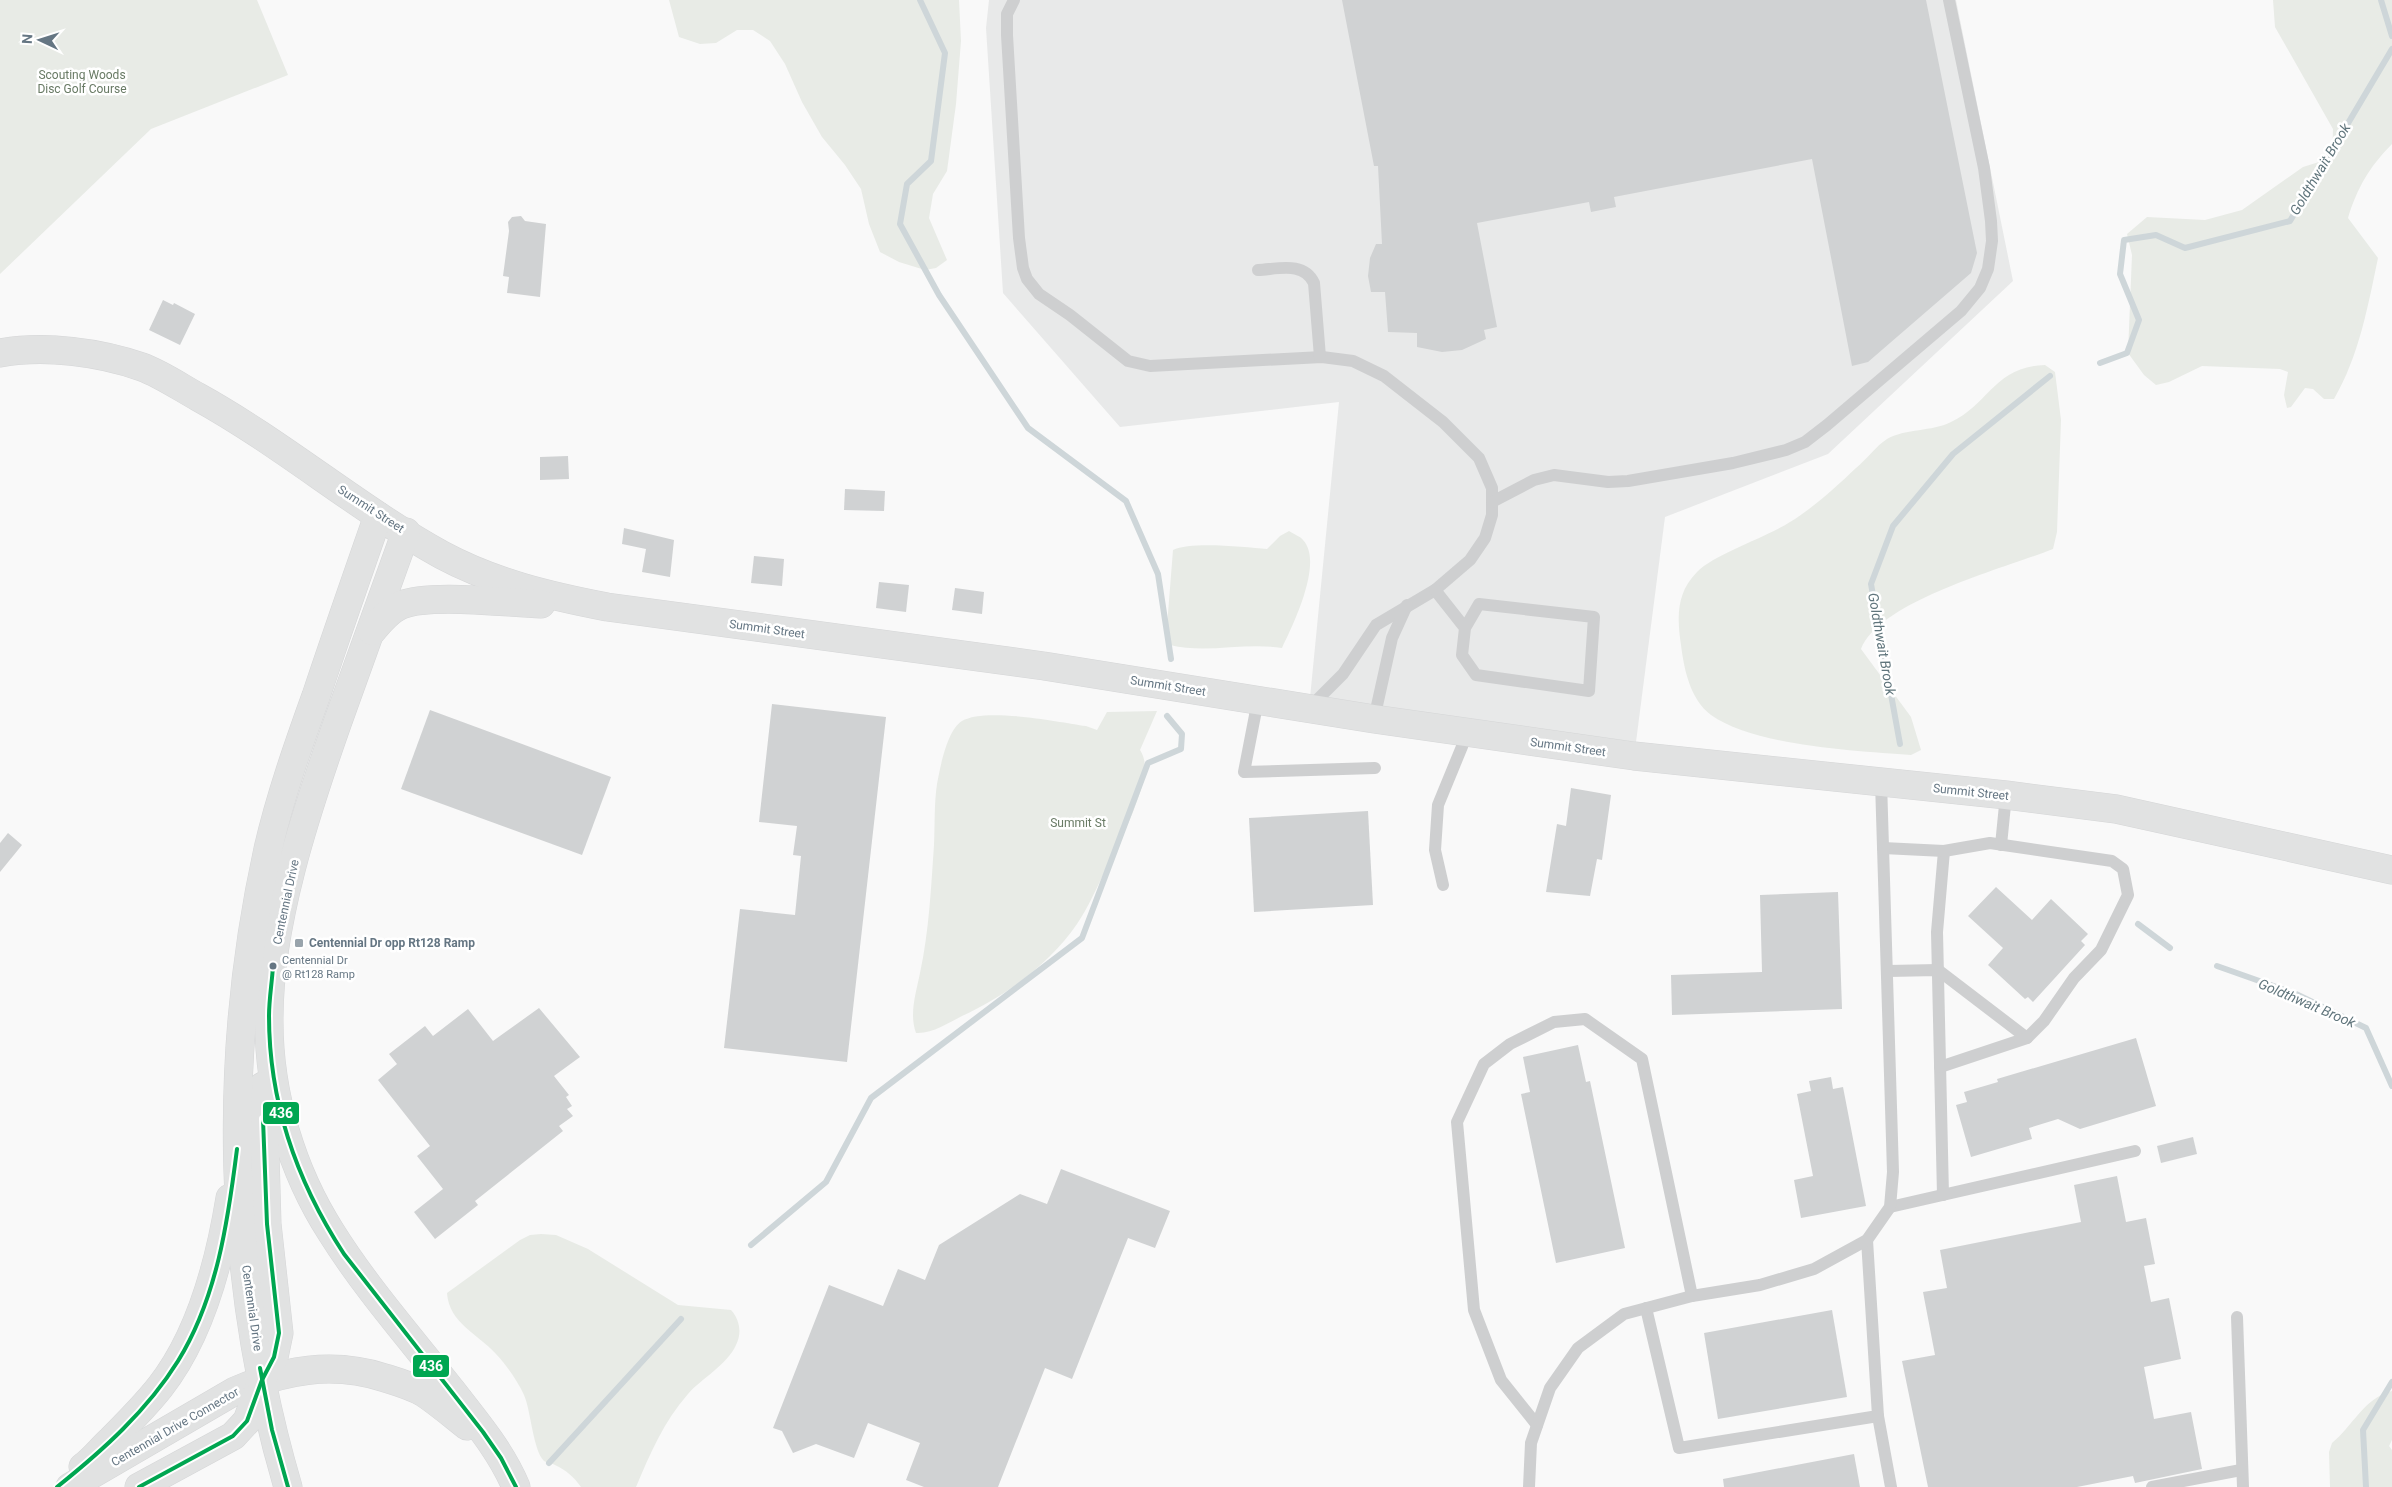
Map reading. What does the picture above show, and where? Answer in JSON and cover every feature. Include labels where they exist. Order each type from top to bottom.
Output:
[{"type":"main road","name":"Summit Street","points":[[0,353],[15,350],[50,350],[86,354],[142,367],[237,418],[378,516],[442,554],[510,584],[550,596],[607,607],[1044,666],[1374,718],[1634,756],[2006,795],[2143,814],[2392,870]]},
{"type":"main road","name":"Centennial Drive","points":[[288,1487],[272,1430],[248,1291],[237,1149],[240,1052],[245,989],[268,848],[302,736],[378,516]]},
{"type":"main road","name":"Centennial Drive","points":[[406,532],[322,767],[294,858],[273,966],[269,1022],[272,1061],[282,1118],[292,1151],[316,1208],[356,1269],[426,1356],[507,1464],[516,1487]]},
{"type":"main road","points":[[368,636],[382,619],[400,605],[420,600],[607,607]]},
{"type":"main road","points":[[262,1380],[274,1357],[279,1333],[267,1224],[264,1132],[264,1086],[269,1022]]},
{"type":"main road","points":[[57,1487],[95,1458],[132,1420],[162,1386],[189,1339],[201,1311],[219,1251],[229,1209],[237,1149]]},
{"type":"main road","points":[[262,1380],[285,1373],[320,1368],[351,1369],[373,1374],[423,1393],[497,1451]]},
{"type":"main road","name":"Centennial Drive Connector","points":[[70,1487],[215,1402],[262,1380]]},
{"type":"main road","name":"Centennial Drive Connector","points":[[139,1487],[233,1436],[247,1421],[262,1380]]},
{"type":"lane","points":[[1014,0],[1007,14],[1007,35],[1019,238],[1022,268],[1027,279],[1039,294],[1070,315],[1128,361],[1150,366],[1320,357],[1354,361],[1384,376],[1443,422],[1479,458],[1492,488],[1492,515],[1485,538],[1470,560],[1435,590],[1376,625],[1344,674],[1309,708]]},
{"type":"lane","points":[[1492,502],[1534,480],[1554,475],[1608,482],[1628,481],[1733,463],[1786,450],[1805,442],[1827,425],[1961,311],[1980,288],[1988,269],[1992,242],[1984,168],[1949,0]]},
{"type":"lane","points":[[1258,270],[1296,268],[1304,271],[1311,277],[1314,283],[1320,357]]},
{"type":"lane","points":[[1435,590],[1465,628],[1462,654],[1476,675],[1589,691],[1594,617],[1479,604],[1465,628]]},
{"type":"lane","points":[[1374,718],[1392,638],[1407,605]]},
{"type":"lane","points":[[1258,700],[1244,772],[1375,768]]},
{"type":"lane","points":[[1443,885],[1435,850],[1438,805],[1468,732]]},
{"type":"lane","points":[[1529,1487],[1531,1443],[1550,1388],[1578,1348],[1624,1314],[1692,1296],[1760,1286],[1814,1269],[1867,1240],[1890,1207],[1893,1172],[1881,782]]},
{"type":"lane","points":[[2001,845],[2006,795]]},
{"type":"lane","points":[[1883,848],[1944,851],[1990,844],[2112,861],[2124,869],[2128,895],[2101,950],[2074,978],[2044,1022],[2027,1038],[1940,1067]]},
{"type":"lane","points":[[1943,1195],[1937,932],[1944,851]]},
{"type":"lane","points":[[1888,971],[1938,970],[2027,1038]]},
{"type":"lane","points":[[1538,1425],[1501,1380],[1474,1310],[1457,1122],[1484,1064],[1510,1044],[1554,1022],[1585,1019],[1642,1059],[1692,1296]]},
{"type":"lane","points":[[1890,1207],[2135,1151]]},
{"type":"lane","points":[[1867,1240],[1878,1416],[1890,1487]]},
{"type":"lane","points":[[1646,1308],[1679,1448],[1878,1416]]},
{"type":"lane","points":[[2237,1317],[2241,1470],[2244,1487]]},
{"type":"lane","points":[[2152,1487],[2241,1470]]},
{"type":"shaded area","points":[[989,0],[1956,0],[2013,281],[1828,454],[1665,517],[1636,742],[1310,698],[1339,402],[1120,427],[1003,293],[986,28]]},
{"type":"green space","name":"Scouting Woods Disc Golf Course","points":[[0,0],[257,0],[288,75],[151,129],[0,274]]},
{"type":"green space","points":[[669,0],[959,0],[961,41],[956,104],[947,171],[933,194],[929,218],[947,260],[936,268],[925,270],[899,262],[880,252],[869,224],[861,189],[845,165],[822,137],[802,102],[785,64],[770,41],[753,30],[737,30],[716,43],[700,44],[679,37]]},
{"type":"green space","points":[[2273,0],[2392,0],[2392,144],[2365,178],[2348,218],[2378,258],[2366,312],[2350,366],[2334,399],[2324,399],[2313,389],[2305,388],[2291,407],[2287,408],[2284,395],[2288,372],[2280,369],[2202,366],[2169,382],[2156,385],[2144,375],[2128,353],[2132,255],[2127,234],[2147,217],[2205,220],[2242,210],[2303,167],[2319,162],[2332,164],[2333,129],[2275,27]]},
{"type":"green space","points":[[2045,365],[2055,372],[2061,420],[2057,532],[2053,549],[1977,576],[1918,601],[1893,615],[1873,631],[1861,649],[1911,717],[1921,750],[1911,755],[1807,745],[1753,734],[1711,715],[1698,701],[1689,683],[1682,654],[1679,625],[1680,606],[1685,588],[1697,572],[1705,565],[1728,552],[1780,528],[1798,517],[1833,490],[1887,439],[1903,433],[1951,422],[1975,406],[2003,379],[2028,367]]},
{"type":"green space","points":[[1289,531],[1303,540],[1309,550],[1310,563],[1305,594],[1282,648],[1254,646],[1197,648],[1170,645],[1167,626],[1173,550],[1181,547],[1205,545],[1267,549],[1280,536]]},
{"type":"green space","name":"Summit St","points":[[1157,711],[1140,750],[1145,765],[1145,773],[1133,812],[1088,905],[1066,939],[1026,978],[1010,989],[940,1028],[916,1033],[913,1011],[928,925],[937,784],[945,750],[952,732],[962,721],[987,715],[1022,717],[1086,726],[1097,730],[1107,712]]},
{"type":"green space","points":[[530,1235],[556,1235],[588,1249],[678,1305],[731,1310],[738,1322],[739,1336],[732,1352],[721,1365],[694,1388],[679,1404],[658,1438],[636,1487],[581,1487],[566,1472],[554,1464],[544,1461],[537,1448],[524,1395],[518,1384],[496,1354],[459,1320],[449,1303],[447,1293],[520,1240]]},
{"type":"green space","points":[[2392,1391],[2392,1440],[2389,1446],[2392,1450],[2392,1487],[2330,1487],[2329,1452],[2332,1443],[2374,1399]]},
{"type":"building","points":[[1342,0],[1926,0],[1977,253],[1971,273],[1868,362],[1852,366],[1812,159],[1614,197],[1616,207],[1591,212],[1589,202],[1477,223],[1497,327],[1484,330],[1486,339],[1462,350],[1442,352],[1417,347],[1417,333],[1388,332],[1385,292],[1371,292],[1368,276],[1370,258],[1376,244],[1382,244],[1378,166],[1374,166]]},
{"type":"building","points":[[521,216],[525,221],[546,224],[540,297],[507,293],[509,277],[503,276],[509,231],[508,222],[512,217]]},
{"type":"building","points":[[163,300],[173,305],[174,303],[195,314],[180,345],[149,330]]},
{"type":"building","points":[[568,456],[569,479],[540,480],[540,457]]},
{"type":"building","points":[[845,489],[885,491],[884,511],[844,510]]},
{"type":"building","points":[[624,528],[674,540],[670,577],[642,572],[646,549],[622,544]]},
{"type":"building","points":[[754,556],[784,559],[782,586],[751,583]]},
{"type":"building","points":[[879,582],[909,585],[906,612],[876,608]]},
{"type":"building","points":[[955,588],[984,592],[982,614],[952,610]]},
{"type":"building","points":[[772,704],[886,717],[847,1062],[724,1048],[740,909],[795,915],[801,856],[793,855],[797,826],[759,822]]},
{"type":"building","points":[[430,710],[611,777],[582,855],[401,789]]},
{"type":"building","points":[[1571,788],[1611,795],[1602,860],[1597,859],[1590,896],[1546,892],[1557,824],[1566,826]]},
{"type":"building","points":[[1368,811],[1373,905],[1254,912],[1249,818]]},
{"type":"building","points":[[8,833],[22,845],[0,872],[0,843]]},
{"type":"building","points":[[1996,887],[2032,920],[2051,899],[2088,934],[2081,941],[2085,945],[2033,1002],[2028,997],[2025,999],[1988,965],[2003,948],[1968,916]]},
{"type":"building","points":[[1838,892],[1842,1009],[1672,1015],[1671,975],[1762,972],[1760,895]]},
{"type":"building","points":[[539,1008],[580,1057],[554,1076],[569,1095],[566,1097],[572,1106],[567,1109],[573,1116],[559,1126],[563,1131],[475,1201],[478,1205],[435,1239],[414,1212],[443,1189],[417,1156],[430,1146],[378,1080],[397,1064],[389,1054],[425,1026],[433,1036],[468,1009],[493,1041]]},
{"type":"building","points":[[2136,1038],[2156,1106],[2080,1129],[2058,1119],[2029,1128],[2032,1139],[1971,1157],[1956,1105],[1967,1102],[1964,1092],[1998,1082],[1997,1079]]},
{"type":"building","points":[[1578,1045],[1586,1082],[1590,1081],[1625,1248],[1556,1263],[1521,1094],[1530,1092],[1523,1057]]},
{"type":"building","points":[[1831,1077],[1833,1089],[1843,1087],[1866,1206],[1801,1218],[1794,1180],[1813,1176],[1797,1094],[1811,1091],[1809,1081]]},
{"type":"building","points":[[2193,1137],[2197,1154],[2161,1163],[2157,1146]]},
{"type":"building","points":[[1061,1169],[1170,1211],[1155,1248],[1128,1238],[1072,1379],[1045,1368],[998,1487],[924,1487],[906,1480],[920,1443],[868,1423],[854,1458],[816,1444],[793,1453],[782,1431],[773,1428],[829,1285],[883,1306],[898,1269],[925,1280],[939,1245],[1020,1194],[1047,1204]]},
{"type":"building","points":[[2117,1176],[2126,1222],[2146,1218],[2155,1264],[2144,1266],[2151,1302],[2169,1298],[2181,1359],[2144,1367],[2154,1419],[2191,1412],[2202,1469],[2135,1483],[2133,1476],[2077,1487],[1928,1487],[1902,1361],[1935,1355],[1923,1292],[1947,1288],[1940,1250],[2081,1222],[2074,1185]]},
{"type":"building","points":[[1832,1310],[1847,1397],[1718,1419],[1704,1333]]},
{"type":"building","points":[[1854,1454],[1860,1487],[1724,1487],[1723,1479]]},
{"type":"waterway","points":[[920,0],[945,53],[931,161],[907,184],[900,224],[939,295],[1028,428],[1126,501],[1158,574],[1171,659]]},
{"type":"waterway","name":"Goldthwait Brook","points":[[2381,0],[2392,36]]},
{"type":"waterway","name":"Goldthwait Brook","points":[[2100,363],[2127,353],[2139,320],[2120,274],[2124,240],[2156,235],[2185,248],[2290,221],[2392,49]]},
{"type":"waterway","name":"Goldthwait Brook","points":[[1900,744],[1871,584],[1893,526],[1953,454],[2050,376]]},
{"type":"waterway","points":[[751,1245],[826,1182],[871,1098],[1082,938],[1148,763],[1181,749],[1182,734],[1167,716]]},
{"type":"waterway","name":"Goldthwait Brook","points":[[2138,924],[2170,948]]},
{"type":"waterway","name":"Goldthwait Brook","points":[[2217,966],[2296,994],[2366,1028],[2392,1086]]},
{"type":"waterway","points":[[549,1463],[681,1319]]},
{"type":"waterway","name":"Goldthwait Brook","points":[[2366,1487],[2363,1430],[2392,1382]]},
{"type":"transit line","name":"436","points":[[273,966],[269,1016],[270,1048],[274,1079],[280,1110],[289,1140],[312,1199],[344,1254],[483,1432],[501,1458],[516,1487]]},
{"type":"transit line","name":"436","points":[[139,1487],[233,1436],[247,1421],[262,1380],[274,1357],[279,1333],[267,1224],[263,1119]]},
{"type":"transit line","name":"436","points":[[57,1487],[91,1459],[138,1413],[166,1379],[191,1337],[202,1311],[219,1258],[225,1231],[237,1149]]},
{"type":"transit line","name":"436","points":[[260,1368],[272,1430],[288,1487]]},
{"type":"place","name":"Centennial Dr opp Rt128 Ramp","points":[[299,943]]},
{"type":"place","name":"Centennial Dr @ Rt128 Ramp","points":[[273,966]]}]
